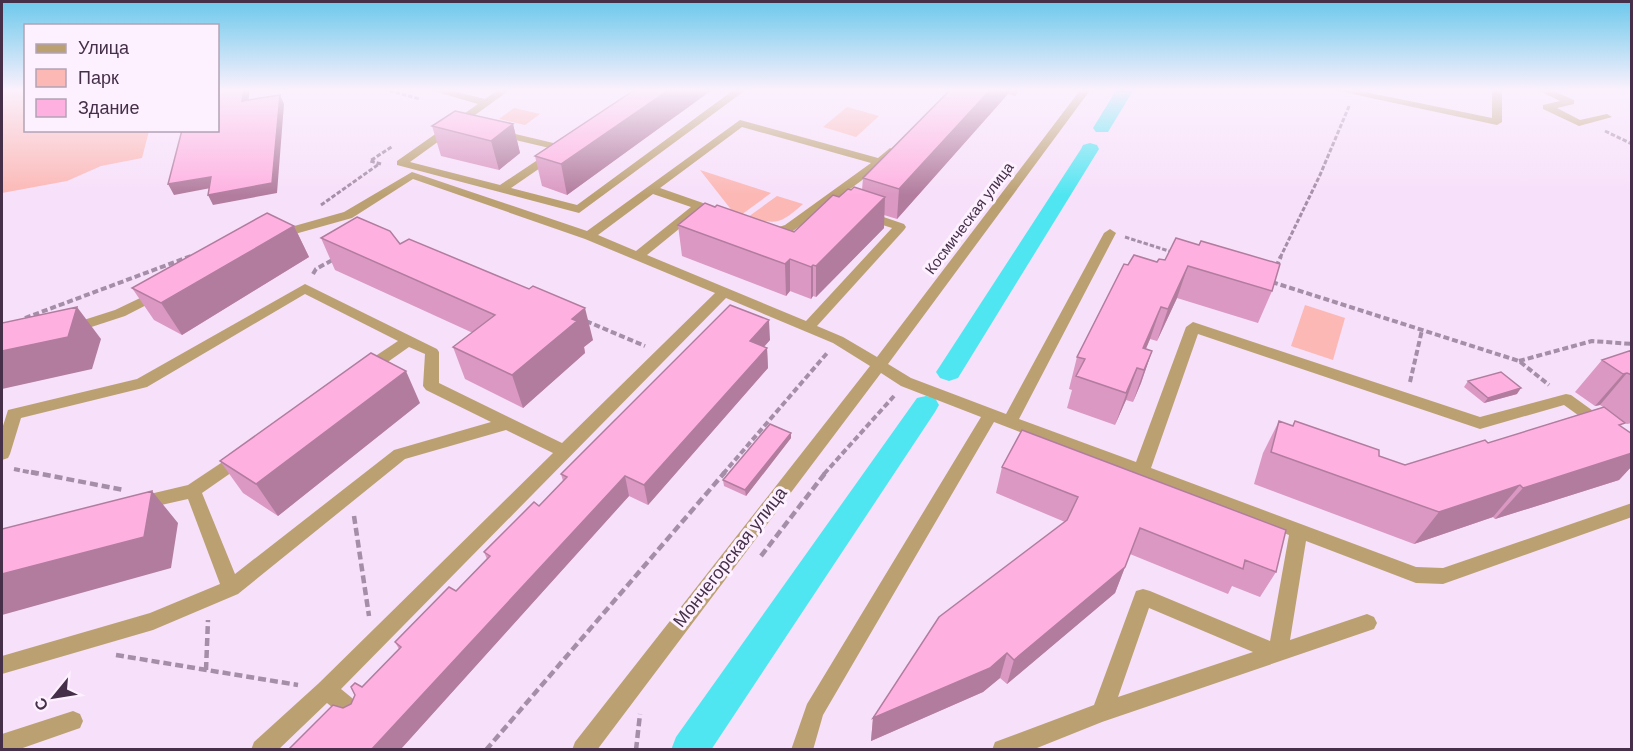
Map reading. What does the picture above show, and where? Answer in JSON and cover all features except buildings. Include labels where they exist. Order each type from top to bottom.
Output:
[{"type":"street","points":[[502,189],[567,145],[469,126],[401,163],[579,209],[694,124]]},
{"type":"street","points":[[589,236],[739,124]]},
{"type":"street","points":[[744,124],[880,162]]},
{"type":"street","name":"Космическая улица","points":[[878,366],[1060,124]]},
{"type":"street","points":[[759,227],[770,231],[783,231],[830,204],[880,162],[895,146]]},
{"type":"street","points":[[267,238],[348,215],[412,175],[589,236],[808,327],[838,340],[906,382],[1416,574],[1443,576],[1632,510]]},
{"type":"street","points":[[651,189],[728,216]]},
{"type":"street","points":[[637,257],[700,206]]},
{"type":"street","points":[[808,327],[900,227],[857,213]]},
{"type":"street","points":[[1010,421],[1110,233]]},
{"type":"street","points":[[60,331],[120,312],[173,286]]},
{"type":"street","points":[[2,454],[8,414],[142,383],[304,288],[432,352],[431,386],[565,452]]},
{"type":"street","points":[[262,750],[326,690],[723,293]]},
{"type":"street","points":[[1141,471],[1193,327],[1480,423],[1566,399],[1632,448]]},
{"type":"street","points":[[350,381],[409,340]]},
{"type":"street","name":"Мончегорская улица","points":[[583,750],[878,366]]},
{"type":"street","points":[[802,750],[814,711],[991,414]]},
{"type":"street","points":[[2,665],[153,621],[231,588],[400,454],[506,424]]},
{"type":"street","points":[[117,508],[192,492],[251,450]]},
{"type":"street","points":[[192,492],[231,588]]},
{"type":"street","points":[[1278,653],[1299,530]]},
{"type":"street","points":[[1102,712],[1143,597],[1278,653]]},
{"type":"street","points":[[1003,750],[1102,712],[1367,623]]},
{"type":"street","points":[[326,690],[356,714]]},
{"type":"street","points":[[2,744],[73,721]]},
{"type":"path","points":[[1275,270],[1341,124]]},
{"type":"path","points":[[318,207],[379,164]]},
{"type":"path","points":[[324,203],[348,215]]},
{"type":"path","points":[[1110,233],[1178,253]]},
{"type":"path","points":[[22,320],[202,252]]},
{"type":"path","points":[[304,288],[316,269],[344,254]]},
{"type":"path","points":[[1270,281],[1519,361],[1566,399]]},
{"type":"path","points":[[576,316],[662,353]]},
{"type":"path","points":[[1406,398],[1422,330]]},
{"type":"path","points":[[486,750],[838,340]]},
{"type":"path","points":[[1519,361],[1592,341],[1632,344]]},
{"type":"path","points":[[756,563],[825,473],[906,382]]},
{"type":"path","points":[[13,468],[163,498]]},
{"type":"path","points":[[350,493],[373,643]]},
{"type":"path","points":[[206,670],[209,597]]},
{"type":"path","points":[[112,654],[326,690]]},
{"type":"path","points":[[636,750],[641,711]]},
{"type":"green space","points":[[2,124],[24,124],[24,132],[149,132],[142,158],[101,166],[67,181],[2,193]]},
{"type":"green space","points":[[827,124],[870,124],[856,137],[823,127]]},
{"type":"green space","points":[[700,170],[771,193],[741,215],[733,212]]},
{"type":"green space","points":[[777,196],[803,204],[789,216],[778,221],[748,217]]},
{"type":"green space","points":[[1305,305],[1345,318],[1333,360],[1291,346]]},
{"type":"waterway","points":[[1102,128],[1104,124]]},
{"type":"waterway","points":[[949,372],[1090,149]]},
{"type":"waterway","points":[[689,750],[926,405]]}]
